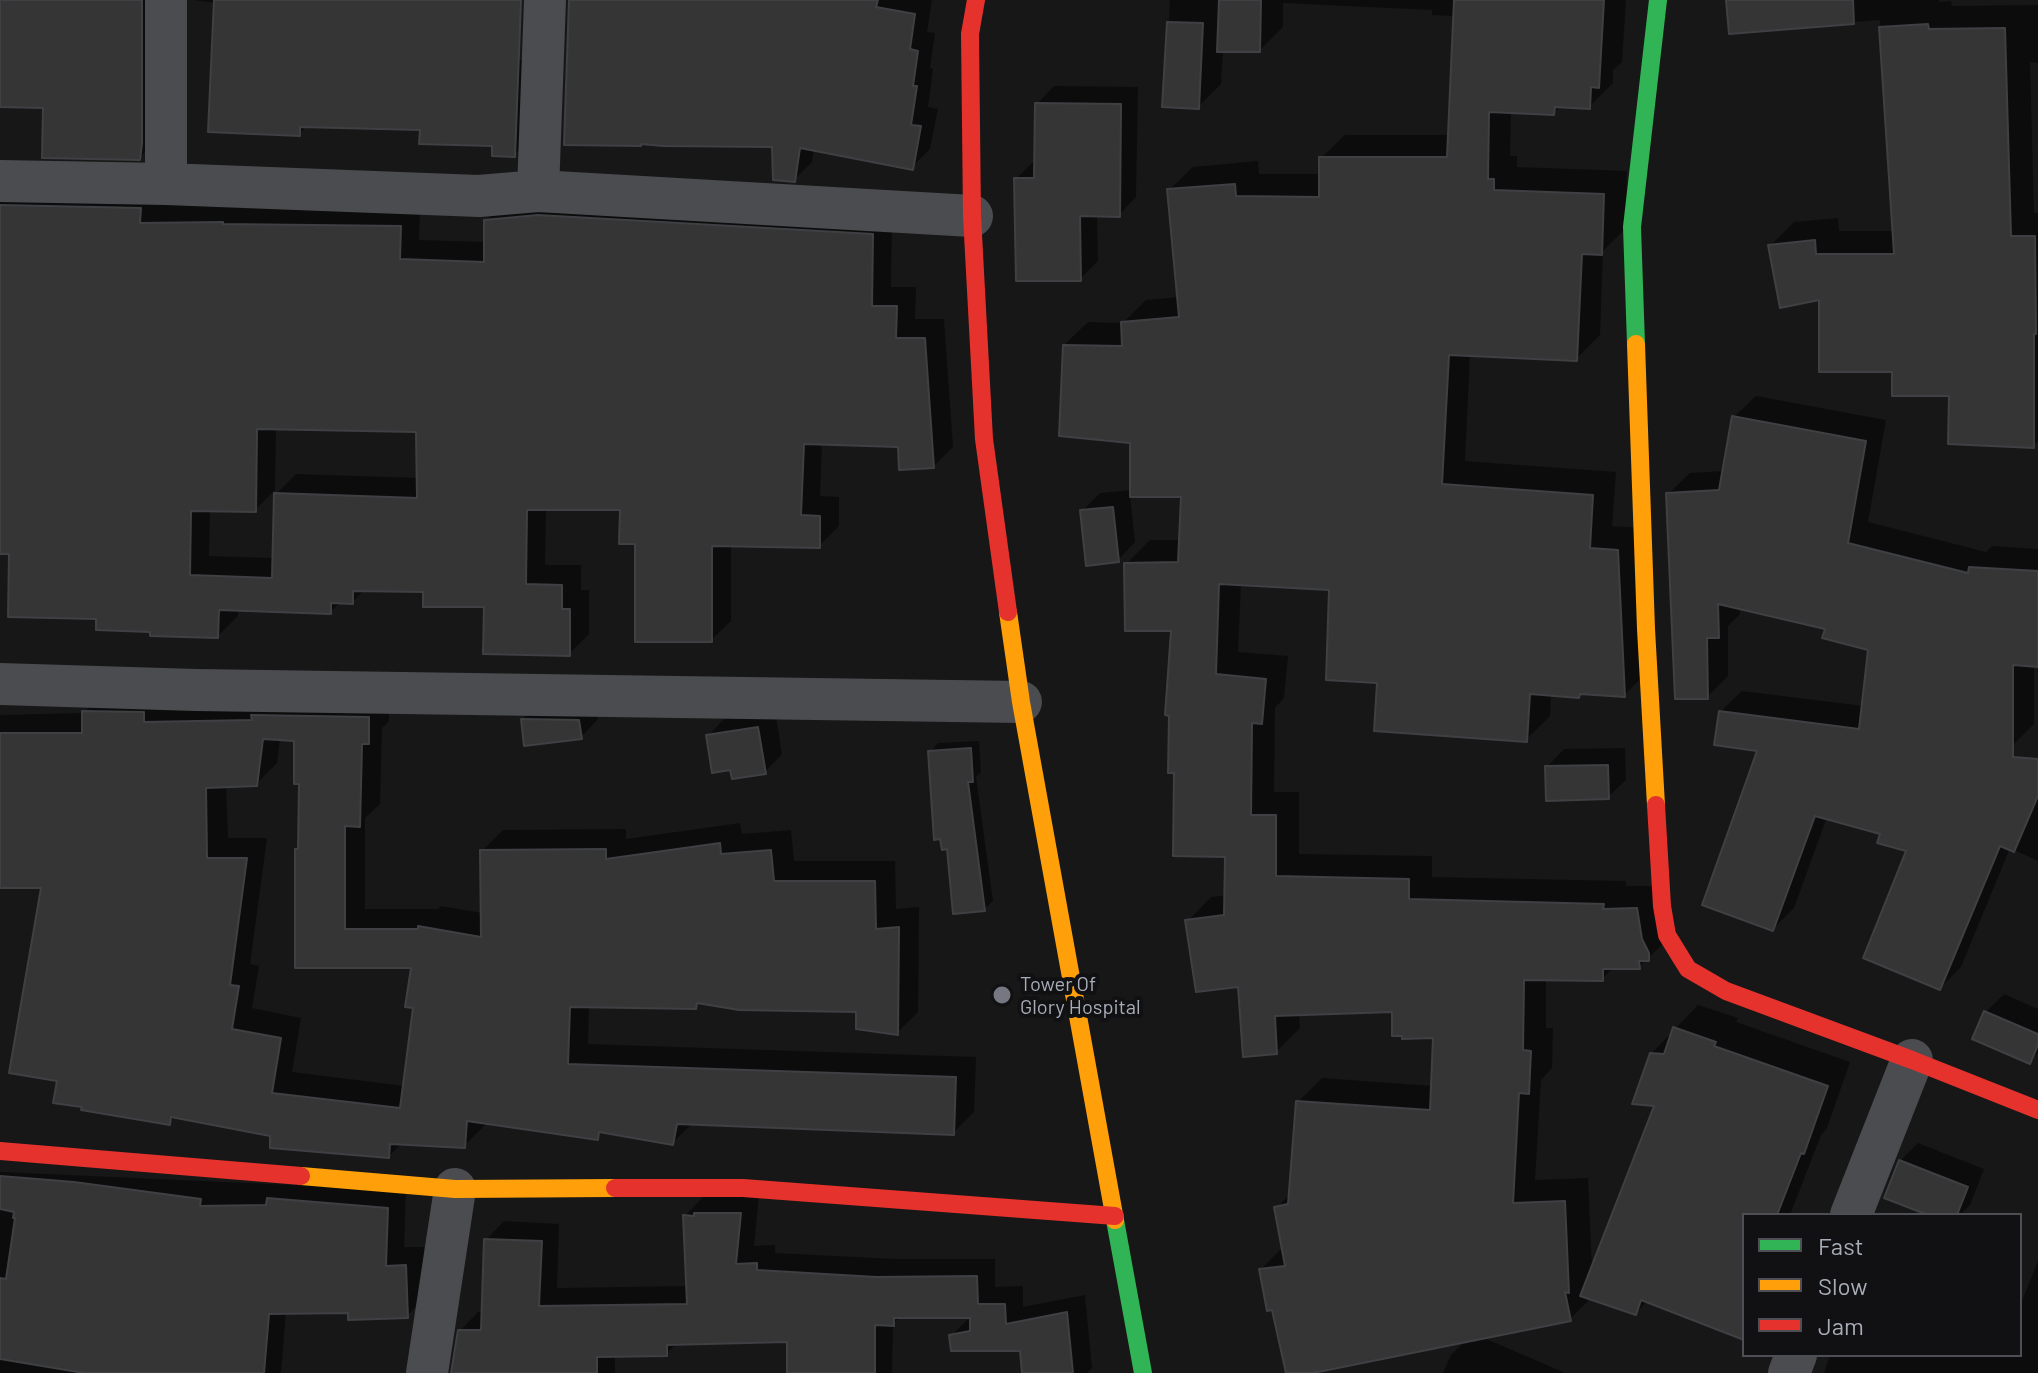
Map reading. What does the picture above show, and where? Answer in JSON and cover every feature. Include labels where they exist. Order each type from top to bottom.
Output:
[{"type":"street","points":[[166,0],[166,184]]},
{"type":"street","points":[[538,191],[545,0]]},
{"type":"street","points":[[976,0],[970,34],[972,216],[984,439],[1021,702],[1143,1373]]},
{"type":"street","points":[[1658,0],[1632,227],[1646,629],[1662,906],[1667,935],[1688,969],[1726,991],[2038,1110]]},
{"type":"street","points":[[0,181],[479,196],[538,191],[972,216]]},
{"type":"street","points":[[0,684],[196,690],[1021,702]]},
{"type":"street","points":[[1852,1213],[1912,1060]]},
{"type":"street","points":[[0,1151],[455,1189],[743,1188],[1115,1216]]},
{"type":"street","points":[[427,1373],[455,1189]]},
{"type":"building","points":[[0,0],[142,0],[140,160],[42,158],[43,108],[0,107]]},
{"type":"building","points":[[214,0],[521,0],[515,157],[492,156],[492,146],[419,144],[420,130],[300,127],[300,136],[208,132]]},
{"type":"building","points":[[569,0],[878,0],[876,7],[915,14],[910,49],[918,51],[913,86],[917,86],[911,125],[921,126],[913,170],[800,148],[795,182],[773,180],[772,147],[564,145]]},
{"type":"building","points":[[1219,0],[1261,0],[1260,52],[1217,52]]},
{"type":"building","points":[[1454,0],[1604,0],[1599,88],[1591,87],[1590,109],[1555,107],[1554,115],[1489,112],[1488,179],[1494,179],[1494,190],[1604,194],[1602,255],[1582,254],[1577,361],[1449,355],[1442,484],[1593,495],[1590,548],[1618,550],[1625,697],[1580,694],[1579,698],[1530,694],[1527,742],[1374,731],[1377,683],[1326,680],[1329,590],[1219,584],[1216,674],[1266,679],[1262,724],[1252,723],[1251,815],[1276,815],[1276,876],[1409,879],[1409,899],[1604,904],[1603,909],[1637,908],[1649,961],[1639,961],[1640,969],[1603,969],[1603,981],[1524,980],[1523,1050],[1531,1051],[1529,1094],[1519,1093],[1513,1203],[1565,1201],[1569,1293],[1565,1292],[1571,1321],[1313,1373],[1286,1373],[1272,1310],[1267,1311],[1259,1269],[1285,1266],[1274,1207],[1288,1204],[1296,1101],[1430,1110],[1433,1038],[1402,1039],[1402,1036],[1392,1036],[1392,1012],[1275,1016],[1277,1054],[1243,1057],[1238,987],[1196,992],[1185,920],[1224,915],[1225,857],[1173,856],[1174,773],[1168,773],[1169,716],[1165,715],[1171,631],[1125,631],[1124,563],[1178,562],[1181,497],[1130,497],[1130,443],[1059,436],[1063,345],[1122,346],[1121,322],[1179,317],[1167,189],[1235,184],[1236,196],[1319,197],[1319,157],[1447,157]]},
{"type":"building","points":[[1726,0],[1853,0],[1854,24],[1729,34]]},
{"type":"building","points":[[1167,22],[1203,23],[1199,109],[1162,107]]},
{"type":"building","points":[[1928,24],[1929,29],[2005,28],[2011,236],[2035,236],[2034,448],[1948,444],[1949,396],[1892,396],[1892,372],[1819,372],[1819,300],[1780,308],[1768,245],[1815,240],[1816,254],[1894,254],[1879,27]]},
{"type":"building","points":[[1035,103],[1121,104],[1120,217],[1080,216],[1081,281],[1016,281],[1014,178],[1034,178]]},
{"type":"building","points":[[0,205],[141,208],[140,223],[401,226],[400,259],[484,262],[484,220],[538,215],[873,234],[872,306],[897,306],[896,338],[925,338],[934,468],[899,470],[898,447],[804,444],[801,515],[820,516],[820,548],[712,546],[712,642],[635,642],[635,544],[619,544],[620,510],[527,510],[526,584],[562,585],[562,609],[570,609],[570,656],[483,654],[484,607],[423,607],[423,592],[353,591],[353,604],[331,603],[331,614],[219,610],[218,638],[150,636],[150,632],[96,630],[96,619],[8,617],[9,554],[0,554]],"holes":[[[257,429],[416,432],[417,498],[274,493],[272,578],[190,575],[191,511],[256,512]]]},
{"type":"building","points":[[1732,416],[1866,441],[1848,543],[1968,573],[1969,567],[2038,571],[2038,667],[2013,665],[2013,757],[2038,759],[2038,796],[2014,852],[2000,846],[1940,990],[1863,958],[1906,851],[1877,843],[1880,834],[1815,816],[1773,931],[1702,905],[1757,751],[1714,745],[1719,711],[1859,729],[1868,650],[1822,638],[1825,629],[1718,604],[1719,638],[1707,638],[1708,699],[1675,699],[1666,493],[1719,490]]},
{"type":"building","points":[[1113,507],[1119,562],[1086,566],[1080,510]]},
{"type":"building","points":[[82,711],[144,712],[144,722],[252,720],[251,715],[369,717],[369,744],[362,744],[360,827],[345,826],[345,929],[418,929],[418,926],[481,937],[480,850],[606,849],[606,859],[720,843],[721,854],[771,850],[774,881],[875,881],[876,929],[899,927],[898,1035],[856,1029],[856,1012],[739,1010],[697,1003],[696,1009],[570,1007],[568,1064],[956,1077],[954,1135],[677,1124],[673,1145],[599,1132],[598,1140],[467,1121],[465,1148],[390,1144],[389,1158],[270,1148],[270,1136],[171,1117],[170,1125],[53,1103],[57,1081],[9,1073],[41,888],[0,888],[0,733],[82,733]],"holes":[[[263,739],[294,741],[294,784],[299,784],[298,849],[295,849],[295,968],[411,968],[405,1007],[413,1008],[400,1108],[272,1093],[281,1038],[232,1029],[239,986],[230,985],[247,858],[207,858],[206,788],[257,786]]]},
{"type":"building","points":[[521,719],[579,720],[582,739],[524,746]]},
{"type":"building","points":[[758,727],[766,774],[732,779],[730,770],[712,773],[706,735]]},
{"type":"building","points":[[971,748],[973,782],[968,782],[985,911],[953,914],[947,849],[942,850],[940,839],[934,840],[928,751]]},
{"type":"building","points":[[1608,765],[1609,799],[1546,801],[1545,766]]},
{"type":"building","points":[[1984,1011],[2038,1034],[2038,1045],[2030,1064],[1972,1039]]},
{"type":"building","points":[[1673,1027],[1716,1042],[1714,1046],[1828,1086],[1804,1154],[1801,1153],[1778,1213],[1742,1213],[1742,1339],[1641,1300],[1636,1315],[1580,1296],[1654,1106],[1632,1104],[1650,1053],[1664,1054]]},
{"type":"building","points":[[1899,1160],[1968,1187],[1958,1213],[1923,1213],[1884,1198]]},
{"type":"building","points":[[0,1176],[74,1182],[201,1199],[200,1206],[266,1205],[267,1198],[388,1208],[386,1266],[406,1265],[408,1318],[348,1320],[348,1313],[269,1314],[264,1373],[84,1373],[0,1359],[0,1278],[6,1279],[15,1218],[14,1212],[0,1209]]},
{"type":"building","points":[[694,1213],[741,1213],[736,1264],[757,1263],[757,1270],[876,1277],[977,1276],[978,1304],[1005,1304],[1006,1324],[1067,1312],[1073,1373],[1022,1373],[1020,1351],[951,1351],[949,1335],[970,1331],[970,1318],[894,1318],[894,1326],[875,1325],[875,1373],[787,1373],[787,1342],[667,1345],[667,1356],[597,1357],[597,1373],[451,1373],[458,1330],[481,1330],[484,1239],[542,1241],[539,1306],[687,1304],[683,1215],[694,1216]]},
{"type":"traffic: fast","points":[[1636,344],[1632,227],[1658,0]]},
{"type":"traffic: fast","points":[[1115,1220],[1143,1373]]},
{"type":"traffic: slow","points":[[1636,344],[1656,805]]},
{"type":"traffic: slow","points":[[1008,612],[1021,702],[1115,1220]]},
{"type":"traffic: slow","points":[[301,1176],[455,1189],[615,1188]]},
{"type":"traffic: jam","points":[[976,0],[970,34],[972,216],[984,439],[1008,612]]},
{"type":"traffic: jam","points":[[1656,805],[1662,906],[1667,935],[1688,969],[1726,991],[2038,1110]]},
{"type":"traffic: jam","points":[[0,1151],[301,1176]]},
{"type":"traffic: jam","points":[[615,1188],[743,1188],[1115,1216]]},
{"type":"place","name":"Tower Of Glory Hospital","points":[[1002,995]]}]
